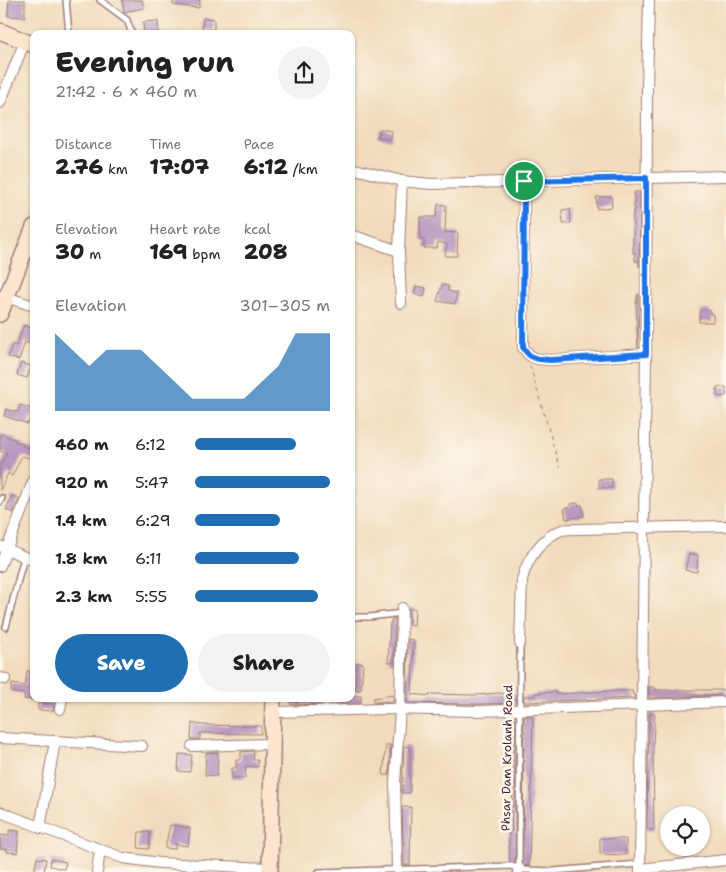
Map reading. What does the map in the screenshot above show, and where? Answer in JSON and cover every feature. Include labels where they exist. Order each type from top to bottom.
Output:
[{"type":"street","points":[[649,0],[640,868],[726,860]]},
{"type":"street","points":[[0,31],[29,43],[0,103]]},
{"type":"street","points":[[355,169],[402,181],[430,184],[726,176]]},
{"type":"street","points":[[401,303],[399,251],[402,181]]},
{"type":"street","points":[[524,181],[523,347],[528,356],[536,359],[551,360],[646,354]]},
{"type":"street","points":[[0,314],[3,296],[30,235]]},
{"type":"street","points":[[355,236],[399,251]]},
{"type":"street","points":[[3,296],[30,305]]},
{"type":"street","points":[[0,566],[3,547],[30,488]]},
{"type":"street","points":[[520,644],[524,569],[542,544],[552,534],[561,530],[726,526]]},
{"type":"street","points":[[3,547],[29,558]]},
{"type":"street","points":[[394,870],[402,610]]},
{"type":"street","points":[[0,812],[124,858],[150,862],[270,870],[273,705],[479,711],[726,702]]},
{"type":"street","points":[[0,738],[142,746]]},
{"type":"street","points":[[40,828],[54,741]]},
{"type":"street","points":[[192,746],[273,744]]},
{"type":"street","points":[[97,872],[100,850]]},
{"type":"lane","points":[[66,0],[69,30]]},
{"type":"lane","points":[[100,0],[127,20],[131,30]]},
{"type":"lane","points":[[6,627],[29,558]]},
{"type":"lane","points":[[355,617],[369,617],[402,610]]},
{"type":"lane","name":"Phsar Dam Krolanh Road","points":[[518,870],[520,644]]},
{"type":"lane","points":[[319,872],[510,866],[518,870],[553,871],[640,868]]},
{"type":"path","points":[[528,356],[560,468]]},
{"type":"building","points":[[9,0],[25,0],[25,17],[8,16]]},
{"type":"building","points":[[122,0],[142,0],[144,8],[124,12]]},
{"type":"building","points":[[173,0],[200,0],[199,8],[173,5]]},
{"type":"building","points":[[203,18],[214,19],[214,30],[202,29]]},
{"type":"building","points":[[158,21],[158,30],[144,30],[143,22]]},
{"type":"building","points":[[380,129],[392,131],[391,140],[377,137]]},
{"type":"building","points":[[634,192],[640,192],[639,267],[639,261],[635,261],[635,253],[633,253]]},
{"type":"building","points":[[611,196],[612,207],[597,209],[596,197]]},
{"type":"building","points":[[438,204],[446,205],[445,232],[458,233],[457,256],[445,256],[447,244],[438,242],[437,248],[424,248],[424,239],[420,240],[420,217],[436,217]]},
{"type":"building","points":[[570,209],[571,223],[563,224],[562,210]]},
{"type":"building","points":[[442,285],[448,286],[448,291],[457,293],[455,304],[437,301]]},
{"type":"building","points":[[416,286],[426,288],[424,297],[414,294]]},
{"type":"building","points":[[639,294],[638,348],[636,304]]},
{"type":"building","points":[[700,310],[710,310],[710,314],[713,314],[713,322],[699,322]]},
{"type":"building","points":[[24,325],[30,327],[30,344],[25,342],[19,360],[8,357],[12,344],[16,346]]},
{"type":"building","points":[[21,363],[30,366],[27,378],[17,375]]},
{"type":"building","points":[[717,387],[726,387],[726,396],[717,397]]},
{"type":"building","points":[[20,405],[30,408],[28,424],[4,416],[6,409],[18,412]]},
{"type":"building","points":[[0,434],[15,439],[15,441],[30,449],[30,458],[22,456],[12,476],[8,473],[0,491],[0,466],[7,453],[0,451]]},
{"type":"building","points":[[599,479],[612,479],[612,488],[599,488]]},
{"type":"building","points":[[12,496],[19,499],[13,513],[6,510]]},
{"type":"building","points":[[578,503],[579,506],[582,505],[584,516],[566,519],[564,508],[570,507],[570,504]]},
{"type":"building","points":[[689,554],[698,555],[697,572],[685,570]]},
{"type":"building","points":[[409,609],[415,609],[414,626],[409,625]]},
{"type":"building","points":[[395,618],[394,663],[388,662],[390,624],[392,619]]},
{"type":"building","points":[[408,639],[414,640],[412,694],[430,696],[430,694],[476,695],[499,693],[515,695],[515,703],[407,703]]},
{"type":"building","points":[[356,663],[363,663],[361,690],[355,690]]},
{"type":"building","points":[[27,671],[30,671],[30,700],[24,699],[24,694],[11,692],[12,684],[25,686]]},
{"type":"building","points":[[649,687],[655,687],[655,690],[726,690],[726,695],[649,698]]},
{"type":"building","points":[[632,691],[635,698],[524,702],[524,696],[535,696],[535,693],[556,692],[556,694]]},
{"type":"building","points":[[355,695],[361,696],[361,703],[338,703],[355,702]]},
{"type":"building","points":[[393,695],[393,702],[373,702],[373,698]]},
{"type":"building","points":[[291,702],[321,702],[321,704],[291,705]]},
{"type":"building","points":[[38,703],[54,704],[53,711],[38,710]]},
{"type":"building","points":[[655,713],[653,742],[654,830],[647,830],[649,714]]},
{"type":"building","points":[[524,716],[533,716],[529,866],[525,866],[523,863]]},
{"type":"building","points":[[514,717],[515,863],[510,862],[509,841],[509,831],[512,831],[511,807],[513,807]]},
{"type":"building","points":[[192,723],[201,725],[261,726],[261,734],[200,733],[200,739],[191,739]]},
{"type":"building","points":[[386,745],[391,745],[389,775],[383,775]]},
{"type":"building","points":[[404,746],[410,747],[410,793],[402,793]]},
{"type":"building","points":[[254,751],[253,760],[258,760],[258,767],[246,766],[245,778],[232,778],[232,768],[236,768],[236,760],[241,760],[241,752]]},
{"type":"building","points":[[218,752],[217,776],[205,775],[206,753]]},
{"type":"building","points":[[179,754],[192,755],[190,772],[178,771]]},
{"type":"building","points":[[402,807],[411,807],[410,865],[404,865]]},
{"type":"building","points":[[170,825],[190,828],[188,846],[175,844],[175,849],[165,848]]},
{"type":"building","points":[[9,830],[19,831],[17,853],[7,852],[7,849],[0,849],[1,835],[9,836]]},
{"type":"building","points":[[139,832],[150,832],[149,849],[138,848]]},
{"type":"building","points":[[600,838],[626,839],[626,855],[600,854]]},
{"type":"building","points":[[37,858],[46,859],[44,872],[34,872]]},
{"type":"building","points":[[51,859],[66,862],[64,869],[50,866]]},
{"type":"route","points":[[646,178],[646,354],[551,360],[536,359],[528,356],[523,347],[524,181],[646,178]]}]
